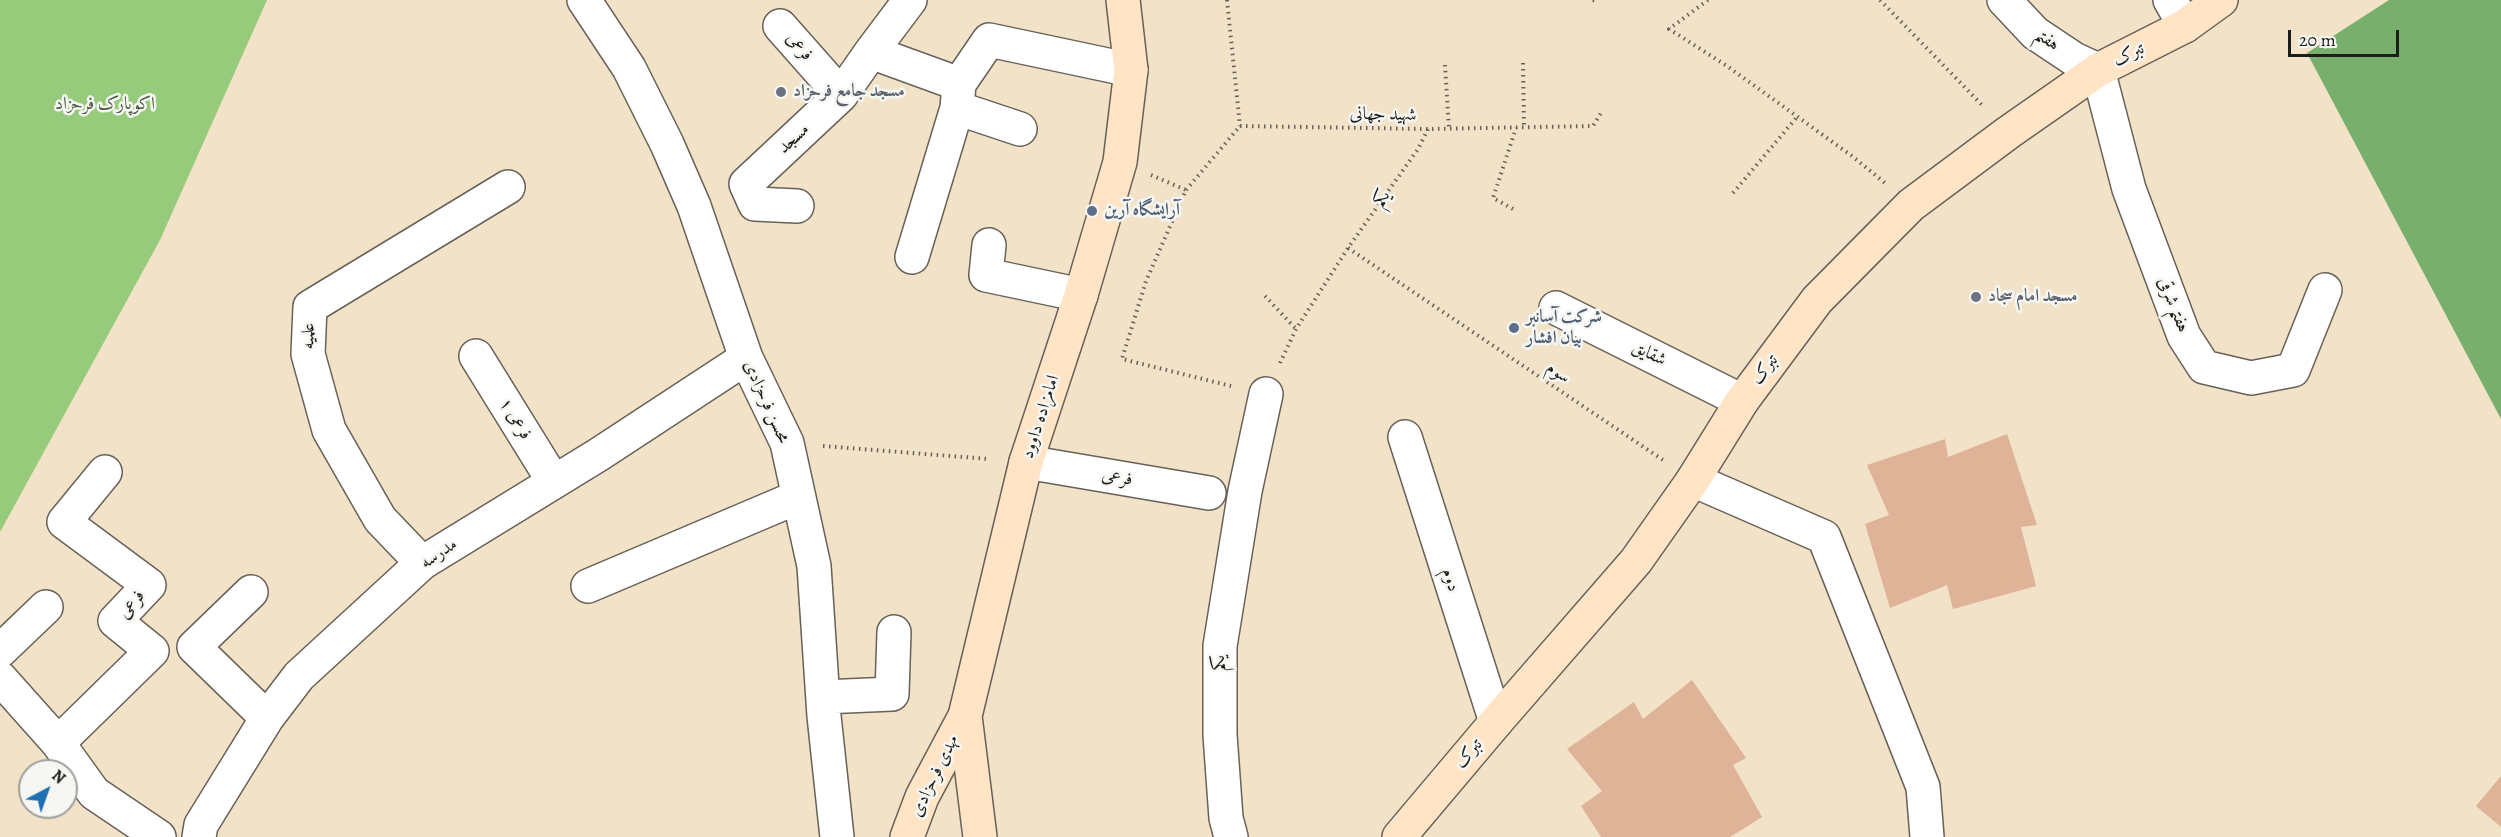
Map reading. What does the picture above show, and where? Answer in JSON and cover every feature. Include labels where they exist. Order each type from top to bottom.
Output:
[{"type":"street","name":"محسن فرحزادی","points":[[584,0],[628,68],[667,144],[694,206],[746,358],[787,443],[814,566],[823,697],[837,837]]},
{"type":"street","points":[[910,0],[871,52],[1020,129]]},
{"type":"street","name":"امامزاده داوود","points":[[980,837],[965,716],[1026,462],[1081,295],[1120,162],[1131,70],[1123,0]]},
{"type":"street","name":"هفتم","points":[[2004,0],[2035,33],[2074,58],[2098,70]]},
{"type":"street","name":"تبرک","points":[[1399,837],[1636,561],[1694,480],[1742,401],[1817,300],[1911,205],[2009,132],[2177,13],[2222,0]]},
{"type":"street","name":"فرعی","points":[[780,26],[841,95]]},
{"type":"street","points":[[912,257],[958,96],[989,40],[1131,70]]},
{"type":"street","name":"مسجد","points":[[797,206],[755,204],[746,184],[841,95],[871,52]]},
{"type":"street","name":"هفتم شرقی","points":[[2098,70],[2129,189],[2184,336],[2204,368],[2251,378],[2293,369],[2325,290]]},
{"type":"street","name":"علمیه","points":[[422,563],[380,519],[329,430],[308,354],[310,307],[508,187]]},
{"type":"street","points":[[988,245],[986,275],[1081,295]]},
{"type":"street","name":"شقایق","points":[[1556,308],[1742,401]]},
{"type":"street","name":"فرعی ۱","points":[[476,356],[554,482]]},
{"type":"street","name":"مدرسه","points":[[200,831],[267,718],[299,676],[422,563],[554,482],[746,358]]},
{"type":"street","name":"یکم","points":[[1231,837],[1226,818],[1220,735],[1220,646],[1245,491],[1266,394]]},
{"type":"street","name":"دوم","points":[[1405,437],[1496,722]]},
{"type":"street","name":"فرعی","points":[[1026,462],[1209,493]]},
{"type":"street","name":"فرعی","points":[[58,743],[152,651],[115,621],[149,585],[63,522],[105,472]]},
{"type":"street","points":[[1694,480],[1824,537],[1923,786],[1927,837]]},
{"type":"street","points":[[588,586],[798,497]]},
{"type":"street","points":[[251,592],[194,647],[267,718]]},
{"type":"street","points":[[0,651],[46,607]]},
{"type":"street","points":[[823,697],[892,694],[894,632]]},
{"type":"street","points":[[0,678],[58,743],[94,793],[159,837]]},
{"type":"street","name":"مهدی فرحزادی","points":[[908,837],[922,796],[965,716]]},
{"type":"path","points":[[1227,0],[1240,126],[1186,190],[1146,281],[1122,359],[1266,394]]},
{"type":"path","points":[[1708,0],[1669,28],[1727,66],[1852,156],[1911,205]]},
{"type":"path","points":[[1880,0],[2009,132]]},
{"type":"path","points":[[1523,63],[1524,128]]},
{"type":"path","points":[[1445,65],[1449,129]]},
{"type":"path","name":"شهید جهانی","points":[[1240,126],[1428,129],[1593,126],[1601,113]]},
{"type":"path","points":[[1733,193],[1797,117]]},
{"type":"path","points":[[1513,209],[1493,198],[1516,128]]},
{"type":"path","name":"یکم","points":[[1266,394],[1296,329],[1348,248],[1418,149],[1428,129]]},
{"type":"path","points":[[1120,162],[1186,190]]},
{"type":"path","name":"سوم","points":[[1348,248],[1694,480]]},
{"type":"path","points":[[1265,296],[1296,329]]},
{"type":"path","points":[[787,443],[1026,462]]},
{"type":"green space","name":"اکوپارک فرحزاد","points":[[0,0],[267,0],[160,240],[0,532]]},
{"type":"green space","points":[[2389,0],[2501,0],[2501,419],[2307,53]]},
{"type":"building","points":[[2007,434],[2037,525],[2021,527],[2036,586],[1953,609],[1947,585],[1890,608],[1865,524],[1889,515],[1867,465],[1945,439],[1948,457]]},
{"type":"building","points":[[1692,680],[1746,758],[1733,765],[1762,817],[1730,837],[1601,837],[1581,806],[1602,791],[1567,749],[1634,702],[1643,719]]},
{"type":"building","points":[[2501,776],[2501,827],[2476,806]]},
{"type":"place","name":"مسجد جامع فرحزاد","points":[[781,92]]},
{"type":"place","name":"آرایشگاه آرین","points":[[1092,211]]},
{"type":"place","name":"مسجد امام سجاد","points":[[1976,297]]},
{"type":"place","name":"شرکت آسانبر بیان افشار","points":[[1514,328]]}]
